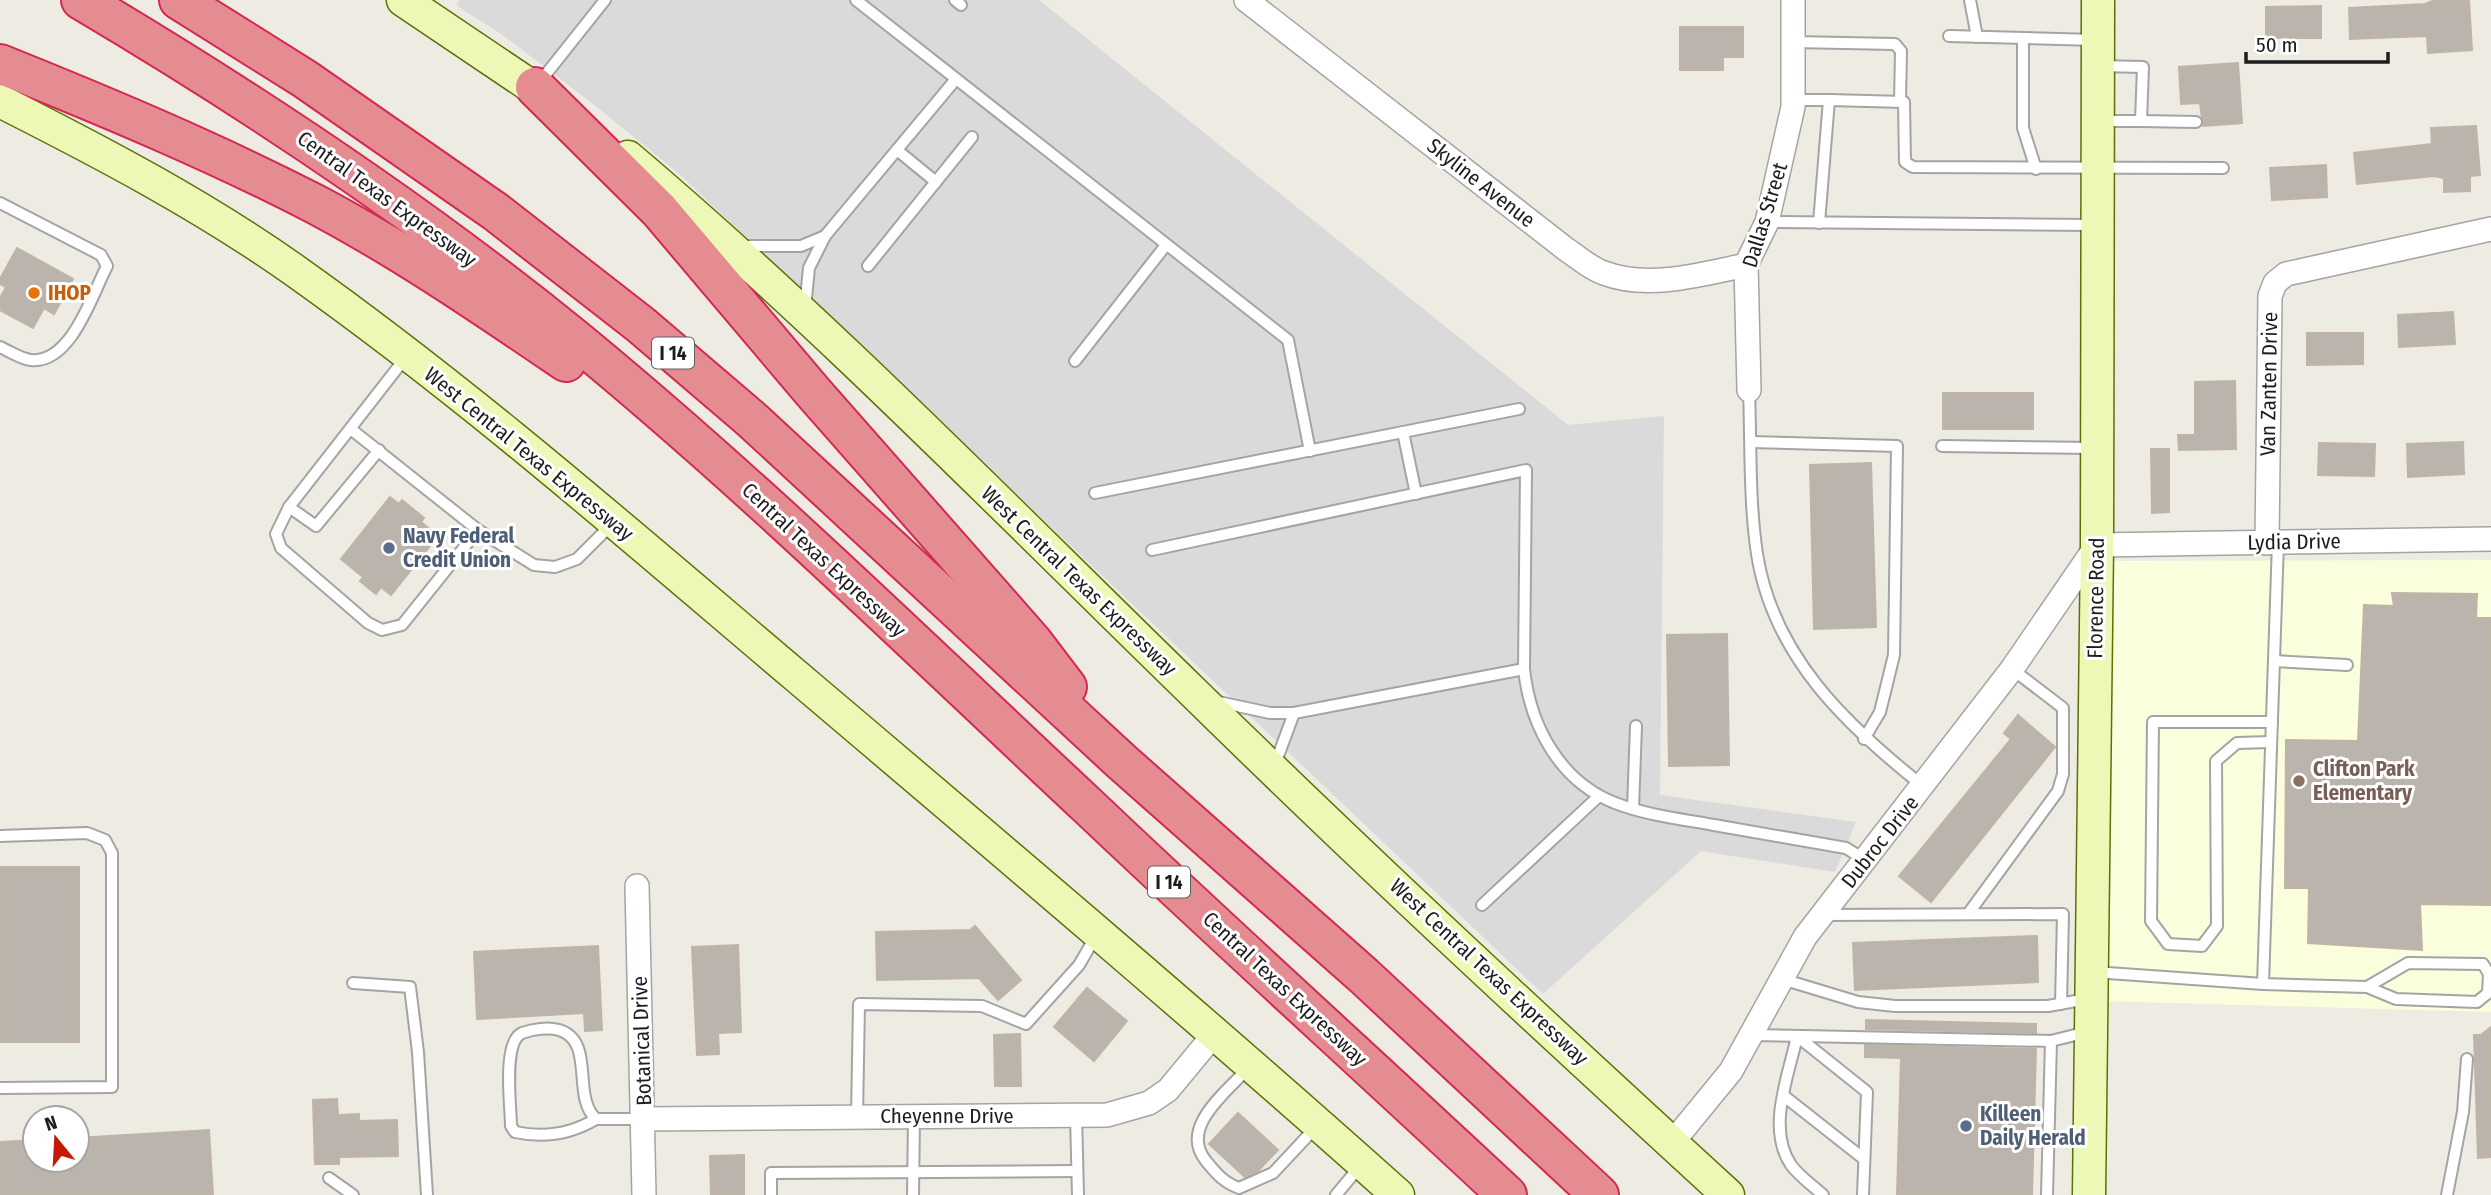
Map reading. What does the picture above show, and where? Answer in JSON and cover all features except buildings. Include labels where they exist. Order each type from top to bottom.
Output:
[{"type":"highway","name":"Central Texas Expressway","points":[[81,0],[313,145],[496,278],[657,408],[833,567],[1507,1195]]},
{"type":"highway","name":"I 14","points":[[179,0],[306,79],[496,212],[641,325],[751,419],[1122,762],[1364,976],[1599,1195]]},
{"type":"highway","points":[[0,64],[124,114],[317,205],[470,297],[591,379],[657,408]]},
{"type":"highway","points":[[535,87],[659,210],[813,392],[1032,641],[1122,762]]},
{"type":"main road","name":"West Central Texas Expressway","points":[[404,0],[535,87],[620,149],[729,243],[1198,698],[1728,1195]]},
{"type":"main road","name":"Florence Road","points":[[2089,1195],[2090,1031],[2081,991],[2097,545],[2098,0]]},
{"type":"main road","name":"West Central Texas Expressway","points":[[0,101],[174,194],[292,268],[408,355],[614,522],[1216,1032],[1398,1195]]},
{"type":"street","name":"Skyline Avenue","points":[[1246,0],[1567,250],[1604,273],[1637,280],[1680,277],[1746,265]]},
{"type":"street","name":"Dallas Street","points":[[1749,390],[1746,265],[1767,222],[1783,162],[1793,100],[1793,0]]},
{"type":"street","name":"Van Zanten Drive","points":[[2273,542],[2270,296],[2276,282],[2286,274],[2491,229]]},
{"type":"street","name":"Lydia Drive","points":[[2097,545],[2491,539]]},
{"type":"street","name":"Dubroc Drive","points":[[1672,1143],[1731,1071],[1805,937],[2012,669],[2097,545]]},
{"type":"street","name":"Botanical Drive","points":[[637,886],[645,1195]]},
{"type":"street","name":"Cheyenne Drive","points":[[644,1119],[1107,1115],[1149,1103],[1168,1090],[1216,1032]]},
{"type":"lane","points":[[535,87],[605,0]]},
{"type":"lane","points":[[856,0],[1288,340],[1310,451]]},
{"type":"lane","points":[[1970,0],[1978,37]]},
{"type":"lane","points":[[1949,36],[2023,38],[2098,53],[2143,66],[2141,121]]},
{"type":"lane","points":[[2023,38],[2023,128],[2036,169]]},
{"type":"lane","points":[[1793,42],[1895,44],[1901,51],[1900,101],[1903,102],[1905,112],[1905,162],[1913,167],[2098,170],[2223,168]]},
{"type":"lane","points":[[805,314],[809,268],[825,236],[956,79]]},
{"type":"lane","points":[[1793,100],[1900,101]]},
{"type":"lane","points":[[1819,223],[1829,100]]},
{"type":"lane","points":[[2098,121],[2196,122]]},
{"type":"lane","points":[[868,266],[972,137]]},
{"type":"lane","points":[[897,150],[936,181]]},
{"type":"lane","points":[[0,203],[101,255],[107,266],[65,348],[52,357],[31,360],[0,347]]},
{"type":"lane","points":[[1767,222],[2098,225]]},
{"type":"lane","points":[[729,243],[773,248],[800,246],[825,236]]},
{"type":"lane","points":[[1075,361],[1166,245]]},
{"type":"lane","points":[[408,355],[352,430],[289,507],[276,534],[281,548],[368,623],[382,630],[402,625],[478,530]]},
{"type":"lane","points":[[1749,390],[1758,558],[1780,631],[1814,683],[1864,739],[1923,786]]},
{"type":"lane","points":[[1095,493],[1519,410]]},
{"type":"lane","points":[[352,430],[478,530],[534,565],[555,567],[577,559],[614,522]]},
{"type":"lane","points":[[1404,432],[1416,494]]},
{"type":"lane","points":[[1751,442],[1897,446],[1894,655],[1880,712],[1864,739]]},
{"type":"lane","points":[[1942,446],[2097,448]]},
{"type":"lane","points":[[289,507],[316,526],[379,450]]},
{"type":"lane","points":[[1152,550],[1526,470],[1524,669],[1528,697],[1538,728],[1555,755],[1599,796],[1633,809],[1846,848],[1866,860]]},
{"type":"lane","points":[[2263,984],[2274,661],[2273,542]]},
{"type":"lane","points":[[2274,661],[2347,665]]},
{"type":"lane","points":[[1198,698],[1270,712],[1293,713],[1524,669]]},
{"type":"lane","points":[[1968,914],[2058,791],[2063,774],[2063,708],[2012,669]]},
{"type":"lane","points":[[1273,769],[1293,713]]},
{"type":"lane","points":[[2271,742],[2237,744],[2216,761],[2217,926],[2202,946],[2168,944],[2151,921],[2153,722],[2272,722]]},
{"type":"lane","points":[[1633,809],[1636,726]]},
{"type":"lane","points":[[1482,905],[1599,796]]},
{"type":"lane","points":[[0,836],[87,833],[105,841],[112,853],[113,956],[112,1087],[0,1087]]},
{"type":"lane","points":[[1822,915],[2063,914],[2081,991]]},
{"type":"lane","points":[[858,1117],[859,1004],[982,1006],[1026,1024],[1079,965],[1098,932]]},
{"type":"lane","points":[[1782,979],[1858,1002],[1895,1006],[2081,991],[2263,984],[2367,987],[2396,999],[2477,1002],[2488,992],[2489,974],[2483,964],[2409,963],[2367,987]]},
{"type":"lane","points":[[353,983],[411,987],[428,1195]]},
{"type":"lane","points":[[596,1119],[588,1111],[582,1093],[582,1064],[577,1045],[567,1032],[550,1027],[521,1034],[514,1040],[509,1055],[511,1126],[515,1132],[550,1135],[584,1126],[596,1119],[644,1119]]},
{"type":"lane","points":[[1751,1035],[2051,1041],[2090,1031]]},
{"type":"lane","points":[[1797,1035],[1779,1120],[1783,1148],[1791,1166],[1823,1195]]},
{"type":"lane","points":[[1797,1035],[1867,1092],[1863,1195]]},
{"type":"lane","points":[[2047,1195],[2051,1041]]},
{"type":"lane","points":[[2446,1195],[2463,1112],[2467,1059]]},
{"type":"lane","points":[[1252,1064],[1204,1117],[1195,1134],[1198,1151],[1223,1181],[1240,1188],[1273,1173],[1319,1124]]},
{"type":"lane","points":[[1784,1096],[1864,1159]]},
{"type":"lane","points":[[1076,1115],[1078,1195]]},
{"type":"lane","points":[[913,1195],[914,1116]]},
{"type":"lane","points":[[1336,1195],[1363,1163]]},
{"type":"lane","points":[[771,1195],[771,1173],[1077,1171]]},
{"type":"lane","points":[[329,1178],[353,1195]]},
{"type":"shaded area","points":[[460,0],[1039,0],[1568,425],[1664,416],[1660,795],[1856,822],[1835,872],[1701,851],[1543,994],[677,172],[504,36],[456,5]]},
{"type":"shaded area","name":"Clifton Park Elementary","points":[[2491,560],[2491,1012],[2101,1001],[2112,561]]},
{"type":"place","name":"IHOP","points":[[34,293]]},
{"type":"place","name":"Navy Federal Credit Union","points":[[389,548]]},
{"type":"place","name":"Clifton Park Elementary","points":[[2299,781]]},
{"type":"place","name":"Killeen Daily Herald","points":[[1966,1126]]}]
